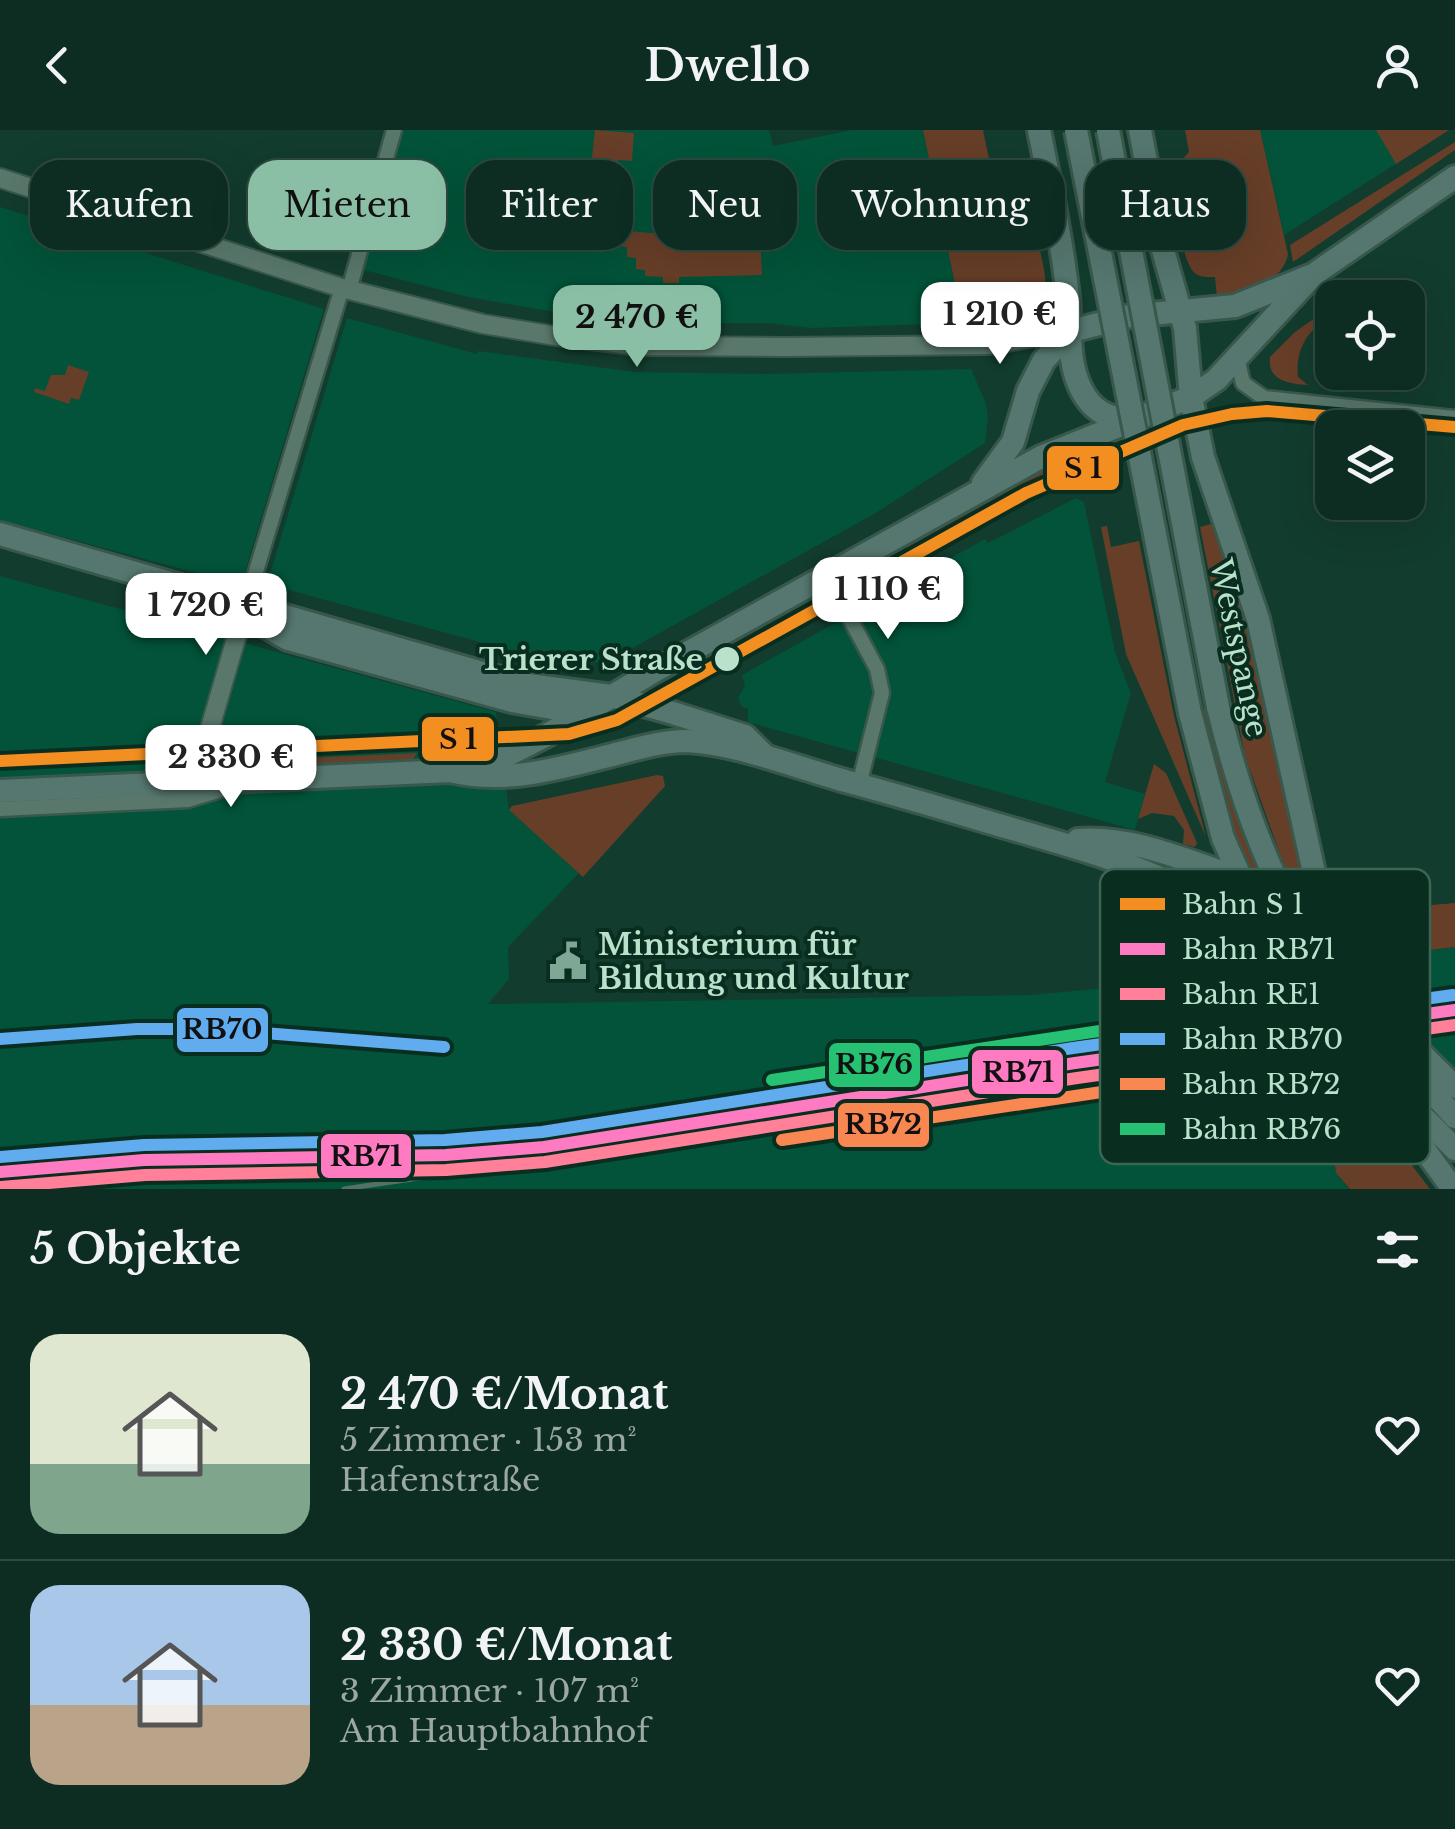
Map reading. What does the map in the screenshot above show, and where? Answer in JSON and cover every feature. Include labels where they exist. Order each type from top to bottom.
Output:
[{"type":"main road","points":[[1039,130],[1057,224],[1073,364],[1080,388],[1106,417],[1130,421]]},
{"type":"main road","name":"Westspange","points":[[1076,130],[1190,712],[1211,800],[1236,869]]},
{"type":"main road","name":"Westspange","points":[[1108,130],[1218,707],[1240,790],[1274,869]]},
{"type":"main road","name":"Westspange","points":[[1140,130],[1164,250],[1182,311],[1191,396],[1213,489],[1258,619],[1313,869]]},
{"type":"main road","points":[[0,791],[450,771],[477,768],[504,757],[1041,457],[1191,396],[1216,380],[1313,275],[1455,177]]},
{"type":"main road","points":[[974,493],[1000,464],[1013,442],[1028,391],[1044,360],[1071,330],[1130,316],[1235,306],[1313,275]]},
{"type":"main road","points":[[0,534],[521,684],[566,690],[745,736],[768,759]]},
{"type":"main road","points":[[246,604],[260,623],[288,639],[544,708],[571,709],[604,700]]},
{"type":"main road","points":[[566,690],[599,689],[636,681]]},
{"type":"main road","points":[[450,771],[524,737],[543,722],[544,708],[537,695],[521,684]]},
{"type":"main road","points":[[450,771],[490,777],[529,774],[667,743],[699,742],[859,784],[1146,869]]},
{"type":"main road","points":[[1057,842],[1099,838],[1136,845],[1211,869]]},
{"type":"main road","name":"Westspange","points":[[1430,1060],[1455,1087]]},
{"type":"main road","name":"Westspange","points":[[1430,1089],[1455,1118]]},
{"type":"main road","name":"Westspange","points":[[1430,1123],[1455,1148]]},
{"type":"main road","name":"Westspange","points":[[1430,1157],[1453,1189]]},
{"type":"street","points":[[196,780],[246,604],[394,130]]},
{"type":"street","points":[[0,178],[345,289],[483,324],[641,346],[989,344],[1071,330]]},
{"type":"street","points":[[1237,358],[1243,383],[1264,398],[1455,418]]},
{"type":"street","points":[[848,615],[877,669],[882,693],[859,784]]},
{"type":"street","points":[[0,809],[188,800],[261,778]]},
{"type":"shaded area","points":[[394,130],[769,130],[773,146],[852,130],[923,130],[929,160],[817,160],[817,250],[948,250],[963,323],[812,328],[577,316],[468,297],[364,270],[369,250],[446,250],[446,160],[392,160],[398,138]]},
{"type":"shaded area","points":[[595,130],[634,133],[632,160],[592,160]]},
{"type":"shaded area","points":[[923,130],[983,130],[989,160],[929,160]]},
{"type":"shaded area","points":[[1185,130],[1260,130],[1288,254],[1278,273],[1260,286],[1217,298],[1215,277],[1197,274],[1188,263],[1185,250],[1246,250],[1246,160],[1182,160],[1189,152]]},
{"type":"shaded area","points":[[1260,130],[1449,130],[1284,235]]},
{"type":"shaded area","points":[[1376,130],[1449,130],[1396,164]]},
{"type":"shaded area","points":[[1455,142],[1455,150],[1293,262],[1290,245]]},
{"type":"shaded area","points":[[0,207],[30,216],[30,250],[137,250],[324,309],[241,585],[0,520]]},
{"type":"shaded area","points":[[633,231],[653,233],[653,250],[761,250],[762,275],[679,277],[679,283],[663,283],[663,277],[645,276],[645,270],[636,269],[636,258],[627,257],[627,250],[633,250]]},
{"type":"shaded area","points":[[948,250],[1039,250],[1045,282],[1042,298],[1024,311],[963,323]]},
{"type":"shaded area","points":[[347,318],[477,354],[478,351],[635,372],[766,374],[971,369],[986,404],[985,443],[874,514],[622,654],[603,662],[564,665],[267,584]]},
{"type":"shaded area","points":[[1315,318],[1315,328],[1301,348],[1298,366],[1298,377],[1308,385],[1287,382],[1276,376],[1270,365],[1270,357]]},
{"type":"shaded area","points":[[68,365],[89,372],[79,400],[71,398],[69,404],[34,392],[35,388],[45,391],[51,375],[65,375]]},
{"type":"shaded area","points":[[1079,451],[1081,460],[1023,487],[909,551],[906,545]]},
{"type":"shaded area","points":[[1076,498],[1084,502],[1115,652],[1131,693],[1105,782],[1145,794],[1135,830],[748,722],[748,709],[741,706],[738,698],[745,686],[742,675],[985,539],[988,543]]},
{"type":"shaded area","points":[[1211,524],[1236,595],[1302,869],[1285,869],[1245,756],[1200,527]]},
{"type":"shaded area","points":[[1107,526],[1111,547],[1139,541],[1174,716],[1206,837],[1126,654],[1101,527]]},
{"type":"shaded area","points":[[0,576],[496,712],[509,810],[579,873],[508,947],[509,979],[488,1004],[1030,995],[1100,988],[1100,1164],[1334,1164],[1336,1173],[1349,1189],[0,1189]]},
{"type":"shaded area","points":[[1207,709],[1231,793],[1263,869],[1248,869],[1234,833],[1201,711]]},
{"type":"shaded area","points":[[417,753],[413,759],[252,767],[244,761]]},
{"type":"shaded area","points":[[1154,764],[1166,773],[1197,843],[1195,847],[1183,844],[1184,830],[1174,816],[1152,813],[1138,819]]},
{"type":"shaded area","points":[[663,776],[665,786],[583,877],[509,810],[512,806]]},
{"type":"shaded area","points":[[1455,903],[1455,947],[1430,950],[1430,906]]},
{"type":"shaded area","points":[[1455,947],[1455,1079],[1430,1083],[1430,950]]},
{"type":"shaded area","points":[[1335,1164],[1411,1164],[1430,1189],[1350,1189],[1336,1173]]},
{"type":"railway","points":[[1430,1030],[1455,1026]]},
{"type":"railway","points":[[344,1189],[1100,1078]]},
{"type":"transit line","points":[[0,761],[569,734],[617,720],[1026,493],[1183,425],[1267,411],[1455,427]]},
{"type":"rail line","name":"RB70","points":[[1430,998],[1453,995]]},
{"type":"rail line","name":"RB71","points":[[1430,1013],[1455,1010]]},
{"type":"rail line","name":"RE1","points":[[1430,1029],[1455,1025]]},
{"type":"rail line","name":"RB70","points":[[0,1039],[137,1029],[213,1029],[444,1047]]},
{"type":"rail line","name":"RB76","points":[[772,1080],[1100,1031]]},
{"type":"rail line","name":"RB70","points":[[0,1157],[144,1145],[445,1140],[542,1132],[1100,1044]]},
{"type":"rail line","name":"RB71","points":[[0,1172],[144,1160],[446,1155],[544,1147],[1100,1060]]},
{"type":"rail line","name":"RE1","points":[[1,1187],[145,1175],[446,1170],[545,1162],[1100,1075]]},
{"type":"rail line","name":"RB72","points":[[782,1140],[1100,1092]]},
{"type":"place","name":"Trierer Straße","points":[[727,659]]},
{"type":"place","name":"Ministerium für Bildung und Kultur","points":[[568,961]]}]
